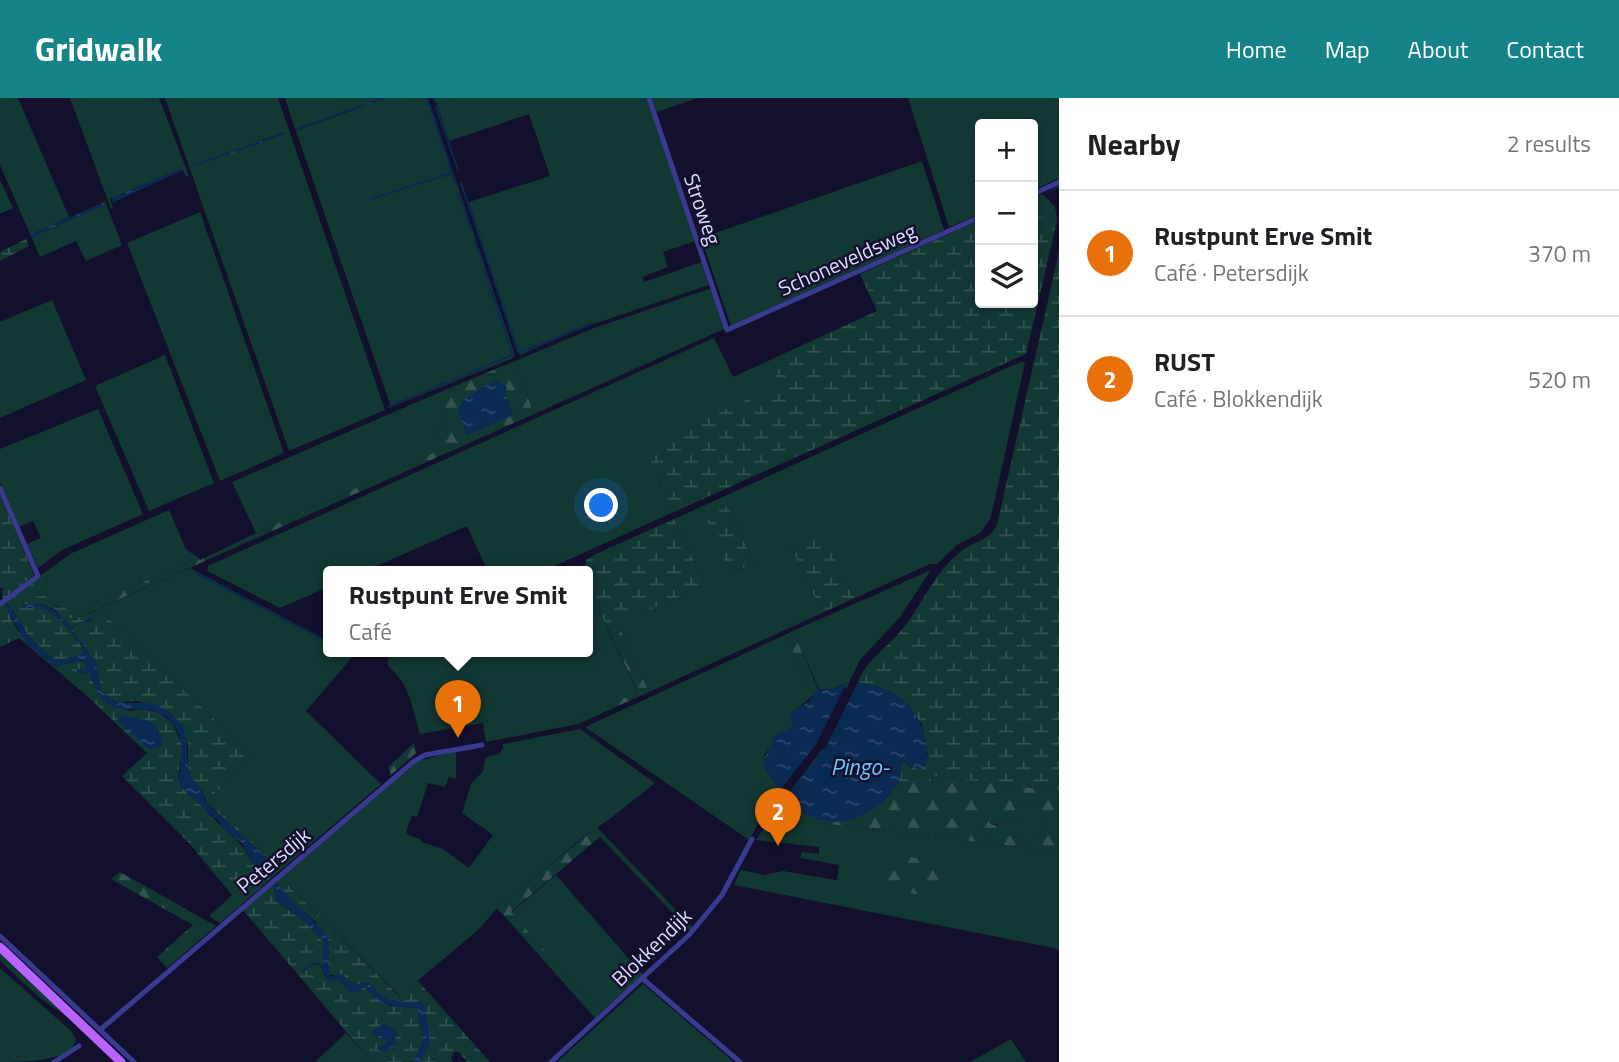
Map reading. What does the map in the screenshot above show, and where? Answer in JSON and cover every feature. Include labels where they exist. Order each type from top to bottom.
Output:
[{"type":"main road","points":[[0,947],[121,1062]]},
{"type":"street","name":"Stroweg","points":[[649,98],[727,330]]},
{"type":"street","points":[[1038,192],[1059,182]]},
{"type":"street","name":"Schoneveldsweg","points":[[727,330],[975,219]]},
{"type":"street","points":[[0,488],[37,576],[0,604]]},
{"type":"street","name":"Petersdijk","points":[[100,1030],[413,762],[425,755],[482,745]]},
{"type":"street","name":"Blokkendijk","points":[[551,1062],[678,947],[720,899],[752,839]]},
{"type":"street","points":[[0,936],[134,1062]]},
{"type":"street","points":[[643,979],[740,1062]]},
{"type":"street","points":[[54,1062],[79,1046]]},
{"type":"green space","points":[[0,98],[18,98],[69,217],[34,233],[33,238],[105,207],[100,204],[105,201],[122,245],[86,261],[76,241],[40,257],[0,165]]},
{"type":"green space","points":[[70,98],[159,98],[189,176],[186,177],[182,168],[110,199],[111,209]]},
{"type":"green space","points":[[165,98],[278,98],[385,410],[289,451]],"holes":[[[285,132],[285,134],[193,166]]]},
{"type":"green space","points":[[285,98],[381,98],[295,129]]},
{"type":"green space","points":[[386,98],[428,98],[515,355],[391,407],[296,131]]},
{"type":"green space","points":[[435,98],[647,98],[695,241],[663,252],[668,267],[643,277],[644,282],[702,262],[709,285],[564,334],[521,355],[517,352],[469,202],[550,176],[529,114],[449,141]]},
{"type":"green space","points":[[652,98],[698,98],[657,112]]},
{"type":"green space","points":[[908,98],[1059,98],[1059,178],[1038,188],[1038,119],[975,119],[975,216],[949,227]]},
{"type":"green space","points":[[922,161],[944,230],[731,326],[701,238]]},
{"type":"green space","points":[[0,180],[13,208],[0,214]]},
{"type":"green space","points":[[1042,194],[1055,206],[1057,221],[1038,216],[1038,195]]},
{"type":"green space","points":[[200,212],[284,453],[220,481],[127,243]]},
{"type":"green space","points":[[1038,216],[1057,221],[1038,303]]},
{"type":"green space","points":[[975,222],[975,308],[1037,308],[1026,354],[674,512],[644,446],[779,385],[770,360],[877,311],[860,274]]},
{"type":"green space","points":[[26,239],[29,246],[0,261],[0,252]]},
{"type":"green space","points":[[1059,252],[1059,791],[933,776],[930,784],[899,781],[901,764],[912,768],[928,756],[922,724],[904,703],[880,687],[858,682],[871,661],[907,623],[950,561],[964,549],[990,535],[997,525]]},
{"type":"green space","points":[[709,289],[713,290],[724,329],[534,414],[515,361],[594,328]]},
{"type":"green space","points":[[52,300],[86,380],[0,418],[0,322]]},
{"type":"green space","points":[[714,338],[733,377],[770,360],[780,385],[645,447],[674,512],[554,566],[485,566],[467,526],[377,566],[323,566],[323,589],[280,608],[207,571],[208,566]]},
{"type":"green space","points":[[165,355],[214,483],[149,511],[95,386]]},
{"type":"green space","points":[[515,361],[534,414],[71,621],[68,615],[198,558],[200,560],[438,451],[432,432],[448,425],[438,393]],"holes":[[[487,387],[505,394],[513,414],[467,435],[463,400]]]},
{"type":"green space","points":[[1025,362],[993,508],[990,519],[980,533],[957,545],[937,564],[930,564],[855,598],[822,533],[791,547],[822,613],[649,692],[618,624],[705,585],[674,519]],"holes":[[[729,508],[754,563],[731,574],[707,521]]]},
{"type":"green space","points":[[438,393],[448,425],[432,432],[439,451],[256,533],[232,482]]},
{"type":"green space","points":[[98,409],[143,514],[62,550],[38,568],[27,544],[41,538],[33,521],[19,527],[0,482],[0,449]]},
{"type":"green space","points":[[0,494],[34,575],[0,602],[4,588],[0,588]]},
{"type":"green space","points":[[718,504],[729,508],[754,563],[730,574],[707,521],[713,516]]},
{"type":"green space","points":[[169,510],[186,549],[198,558],[71,614],[46,596],[38,594],[48,581],[44,573],[70,554]]},
{"type":"green space","points":[[674,519],[705,585],[608,629],[593,598],[593,566],[584,566],[586,560]]},
{"type":"green space","points":[[822,532],[855,598],[822,613],[791,547]]},
{"type":"green space","points":[[190,568],[323,638],[323,657],[352,657],[306,711],[381,784],[276,874],[275,863],[208,800],[253,756],[99,609]]},
{"type":"green space","points":[[931,570],[900,617],[860,660],[846,689],[843,684],[833,689],[819,689],[793,631]]},
{"type":"green space","points":[[44,573],[48,581],[38,595],[46,596],[57,607],[65,608],[71,614],[71,621],[99,609],[253,756],[208,800],[275,863],[276,874],[266,883],[263,874],[258,872],[232,895],[189,843],[122,776],[147,753],[85,694],[19,638],[0,647],[0,607]],"holes":[[[42,604],[55,610],[71,627],[76,624],[71,630],[95,659],[102,692],[117,702],[138,701],[168,711],[182,726],[188,744],[191,779],[203,792],[207,803],[272,867],[272,877],[260,865],[253,864],[240,844],[182,788],[178,777],[183,746],[173,724],[160,713],[143,709],[129,711],[97,691],[89,671],[82,671],[87,668],[84,662],[77,661],[56,667],[22,635],[8,610],[14,611],[26,632],[54,659],[83,654],[84,650],[68,628],[52,613],[41,608],[23,608]]]},
{"type":"green space","points":[[593,598],[638,693],[577,719],[578,724],[486,742],[483,723],[420,734],[406,688],[388,666],[390,657],[593,657]]},
{"type":"green space","points":[[618,624],[649,692],[578,724],[577,719],[638,692],[608,629]]},
{"type":"green space","points":[[793,631],[821,696],[808,704],[813,696],[785,635]]},
{"type":"green space","points":[[785,635],[813,696],[793,712],[793,727],[773,737],[764,755],[781,789],[749,840],[585,727]]},
{"type":"green space","points":[[580,729],[655,783],[497,908],[480,928],[400,996],[281,878],[418,761],[456,751],[456,779],[449,777],[445,787],[428,783],[417,817],[412,816],[406,832],[421,842],[443,849],[469,868],[493,835],[462,813],[471,784],[483,771],[486,757],[499,754],[503,744]]},
{"type":"green space","points":[[414,743],[416,753],[391,775],[388,767]]},
{"type":"green space","points":[[820,752],[931,783],[933,776],[1059,791],[1059,852],[771,817]],"holes":[[[1018,805],[1037,807],[1044,812],[1043,822],[1038,834],[1025,842],[1012,836],[983,832],[984,829],[1000,826],[990,824],[989,819],[1017,820],[1015,807]]]},
{"type":"green space","points":[[1015,807],[1037,807],[1044,812],[1042,827],[1035,837],[1025,842],[1012,836],[983,832],[984,829],[997,828],[998,824],[990,824],[989,819],[1017,820]]},
{"type":"green space","points":[[771,817],[1059,852],[1059,949],[734,885],[741,870],[764,875],[783,871],[837,880],[839,865],[800,858],[802,852],[819,854],[819,847],[756,840]]},
{"type":"green space","points":[[597,827],[693,928],[690,931],[600,837],[511,912],[600,1013],[595,1018],[497,908]]},
{"type":"green space","points":[[893,855],[942,861],[935,898],[870,885]]},
{"type":"green space","points":[[120,872],[216,926],[167,968],[157,957],[193,925],[111,879]]},
{"type":"green space","points":[[258,872],[263,874],[266,883],[220,923],[209,916]]},
{"type":"green space","points":[[556,875],[643,975],[600,1013],[511,913]]},
{"type":"green space","points":[[281,878],[399,996],[418,981],[490,1062],[467,1062],[459,1052],[454,1052],[451,1057],[453,1062],[420,1062],[429,1043],[424,1006],[390,999],[379,994],[367,983],[352,983],[343,975],[329,975],[329,953],[316,922],[292,902],[276,882]]},
{"type":"green space","points":[[273,884],[276,901],[299,917],[324,942],[323,964],[311,964],[302,971],[313,965],[321,966],[325,977],[340,980],[356,992],[365,987],[390,1006],[417,1008],[423,1041],[413,1062],[372,1062],[243,910]],"holes":[[[387,1025],[396,1032],[395,1038],[384,1052],[379,1048],[387,1043],[387,1039],[380,1039],[371,1032]]]},
{"type":"green space","points":[[0,952],[74,1022],[39,997],[0,961]]},
{"type":"green space","points":[[0,968],[71,1031],[76,1039],[73,1047],[44,1059],[0,1062]]},
{"type":"green space","points":[[643,984],[734,1062],[557,1062]]},
{"type":"green space","points":[[346,1033],[372,1062],[315,1062]]},
{"type":"green space","points":[[1011,1039],[1026,1062],[970,1062]]},
{"type":"water","points":[[386,98],[353,112],[349,111],[296,131],[295,129]]},
{"type":"water","points":[[285,132],[286,134],[193,167],[192,165]]},
{"type":"water","points":[[182,168],[183,170],[112,203],[113,198]]},
{"type":"water","points":[[100,204],[105,207],[36,235],[33,239],[34,233]]},
{"type":"water","points":[[494,380],[507,387],[505,394],[513,415],[467,435],[458,411],[463,400]]},
{"type":"water","points":[[8,603],[31,639],[54,659],[82,654],[84,650],[68,628],[52,613],[40,608],[23,608],[21,605],[43,605],[55,611],[71,627],[77,624],[72,630],[95,659],[102,692],[122,703],[154,704],[177,720],[185,735],[192,780],[202,790],[206,802],[214,811],[263,855],[273,877],[270,879],[266,869],[253,864],[242,843],[223,828],[217,819],[206,813],[180,785],[181,743],[169,719],[158,712],[125,709],[105,702],[96,690],[89,671],[86,674],[83,672],[82,675],[77,672],[77,669],[86,669],[84,662],[77,661],[56,667],[27,644],[5,606]]},
{"type":"water","points":[[847,682],[816,744],[781,789],[778,788],[764,767],[764,759],[773,737],[792,727],[791,715],[811,700],[816,690],[834,689]]},
{"type":"water","name":"Pingo-","points":[[858,682],[892,692],[910,708],[922,728],[927,764],[920,770],[901,764],[901,778],[893,791],[874,809],[850,820],[825,821],[805,813],[787,796],[818,757],[819,752],[826,747]]},
{"type":"water","points":[[122,716],[149,721],[157,729],[163,744],[157,749],[148,749],[116,720]]},
{"type":"water","points":[[275,882],[324,932],[329,941],[329,975],[332,977],[339,973],[353,984],[367,982],[380,994],[395,1001],[421,1001],[429,1037],[428,1047],[420,1062],[413,1062],[423,1041],[417,1008],[381,1002],[365,987],[349,992],[340,980],[328,982],[321,966],[313,965],[302,971],[311,964],[323,964],[324,942],[294,913],[290,915],[292,911],[276,901],[273,884]]},
{"type":"water","points":[[382,1024],[399,1035],[392,1040],[397,1041],[396,1045],[384,1052],[376,1049],[387,1043],[387,1039],[380,1039],[371,1032]]},
{"type":"waterway","points":[[427,98],[429,105]]},
{"type":"waterway","points":[[434,98],[435,102]]},
{"type":"waterway","points":[[436,107],[458,170]]},
{"type":"waterway","points":[[431,110],[445,152]]},
{"type":"waterway","points":[[371,199],[452,173],[447,157]]},
{"type":"waterway","points":[[452,174],[457,186]]},
{"type":"waterway","points":[[461,183],[519,353],[591,324]]},
{"type":"waterway","points":[[1052,190],[1059,186]]},
{"type":"waterway","points":[[458,192],[472,232]]},
{"type":"waterway","points":[[474,237],[483,264]]},
{"type":"waterway","points":[[388,407],[513,355],[484,269]]},
{"type":"waterway","points":[[199,575],[323,639]]},
{"type":"place","name":"Rustpunt Erve Smit","points":[[458,738]]},
{"type":"place","name":"RUST","points":[[778,846]]}]
